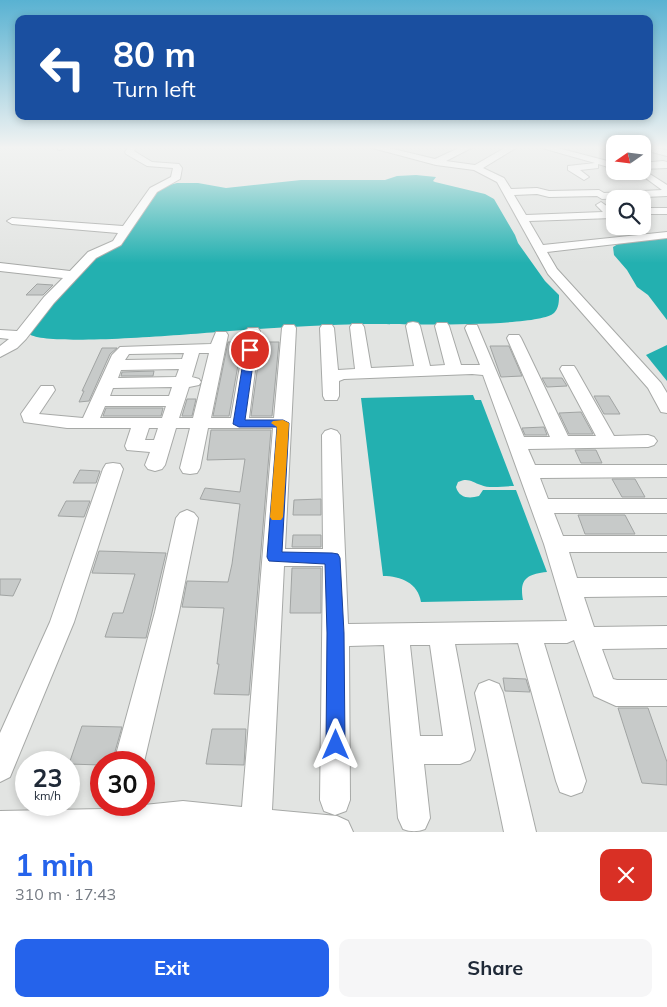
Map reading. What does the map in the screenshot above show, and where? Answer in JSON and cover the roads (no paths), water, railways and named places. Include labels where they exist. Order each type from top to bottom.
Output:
[{"type":"street","points":[[0,352],[12,345],[21,336],[49,300],[92,255],[117,243],[153,190],[164,185]]},
{"type":"street","points":[[503,185],[521,210],[552,271],[655,386],[667,408]]},
{"type":"street","points":[[562,206],[630,185]]},
{"type":"street","points":[[507,192],[537,191],[549,194],[598,195],[667,191]]},
{"type":"street","points":[[598,195],[606,199]]},
{"type":"street","points":[[521,210],[612,215],[598,195]]},
{"type":"street","points":[[651,205],[667,202]]},
{"type":"street","points":[[651,208],[667,210]]},
{"type":"street","points":[[12,220],[127,230]]},
{"type":"street","points":[[540,248],[667,235]]},
{"type":"street","points":[[0,267],[73,274]]},
{"type":"street","points":[[413,326],[423,371]]},
{"type":"street","points":[[442,326],[454,369]]},
{"type":"street","points":[[357,327],[364,373]]},
{"type":"street","points":[[256,823],[289,328]]},
{"type":"street","points":[[328,328],[331,387],[341,374],[454,369],[490,371]]},
{"type":"street","points":[[472,328],[555,544],[603,687],[609,691],[667,693]]},
{"type":"street","points":[[239,424],[253,331]]},
{"type":"street","points":[[0,334],[21,336]]},
{"type":"street","points":[[514,338],[562,443]]},
{"type":"street","points":[[89,423],[122,352],[125,350],[191,357],[220,342],[190,468]]},
{"type":"street","points":[[155,465],[191,357]]},
{"type":"street","points":[[568,369],[608,442]]},
{"type":"street","points":[[108,383],[211,382]]},
{"type":"street","points":[[47,390],[29,416],[67,423],[283,423]]},
{"type":"street","points":[[99,401],[177,401]]},
{"type":"street","points":[[142,423],[134,446],[162,446]]},
{"type":"street","points":[[331,435],[332,558],[336,633],[335,800]]},
{"type":"street","points":[[518,444],[648,441]]},
{"type":"street","points":[[0,767],[62,622],[113,469]]},
{"type":"street","points":[[528,472],[665,471]]},
{"type":"street","points":[[541,506],[667,506]]},
{"type":"street","points":[[132,751],[167,612],[187,518]]},
{"type":"street","points":[[555,544],[667,544]]},
{"type":"street","points":[[274,557],[332,558]]},
{"type":"street","points":[[570,588],[667,587]]},
{"type":"street","points":[[336,633],[338,635],[396,635],[583,632],[667,637]]},
{"type":"street","points":[[528,633],[571,781]]},
{"type":"street","points":[[407,750],[460,750],[441,634]]},
{"type":"street","points":[[396,635],[414,818]]},
{"type":"street","points":[[489,693],[520,832]]},
{"type":"street","points":[[0,827],[99,816]]},
{"type":"street","points":[[129,816],[182,825],[256,823],[337,832]]},
{"type":"water","points":[[170,185],[208,185],[226,188],[256,185],[447,185],[485,194],[494,199],[518,243],[545,281],[559,295],[558,307],[554,313],[543,318],[495,323],[366,324],[66,340],[43,338],[29,334],[34,324],[93,257],[111,249],[158,188]]},
{"type":"water","points":[[667,238],[667,320],[648,295],[637,287],[627,270],[614,255],[613,247],[618,244]]},
{"type":"water","points":[[667,345],[667,381],[646,355]]},
{"type":"water","points":[[473,395],[475,400],[481,400],[514,486],[488,487],[465,480],[458,482],[457,491],[465,497],[472,497],[479,496],[483,490],[516,490],[547,572],[534,574],[526,579],[522,587],[523,600],[421,602],[416,590],[408,582],[396,577],[383,576],[361,398]]}]
